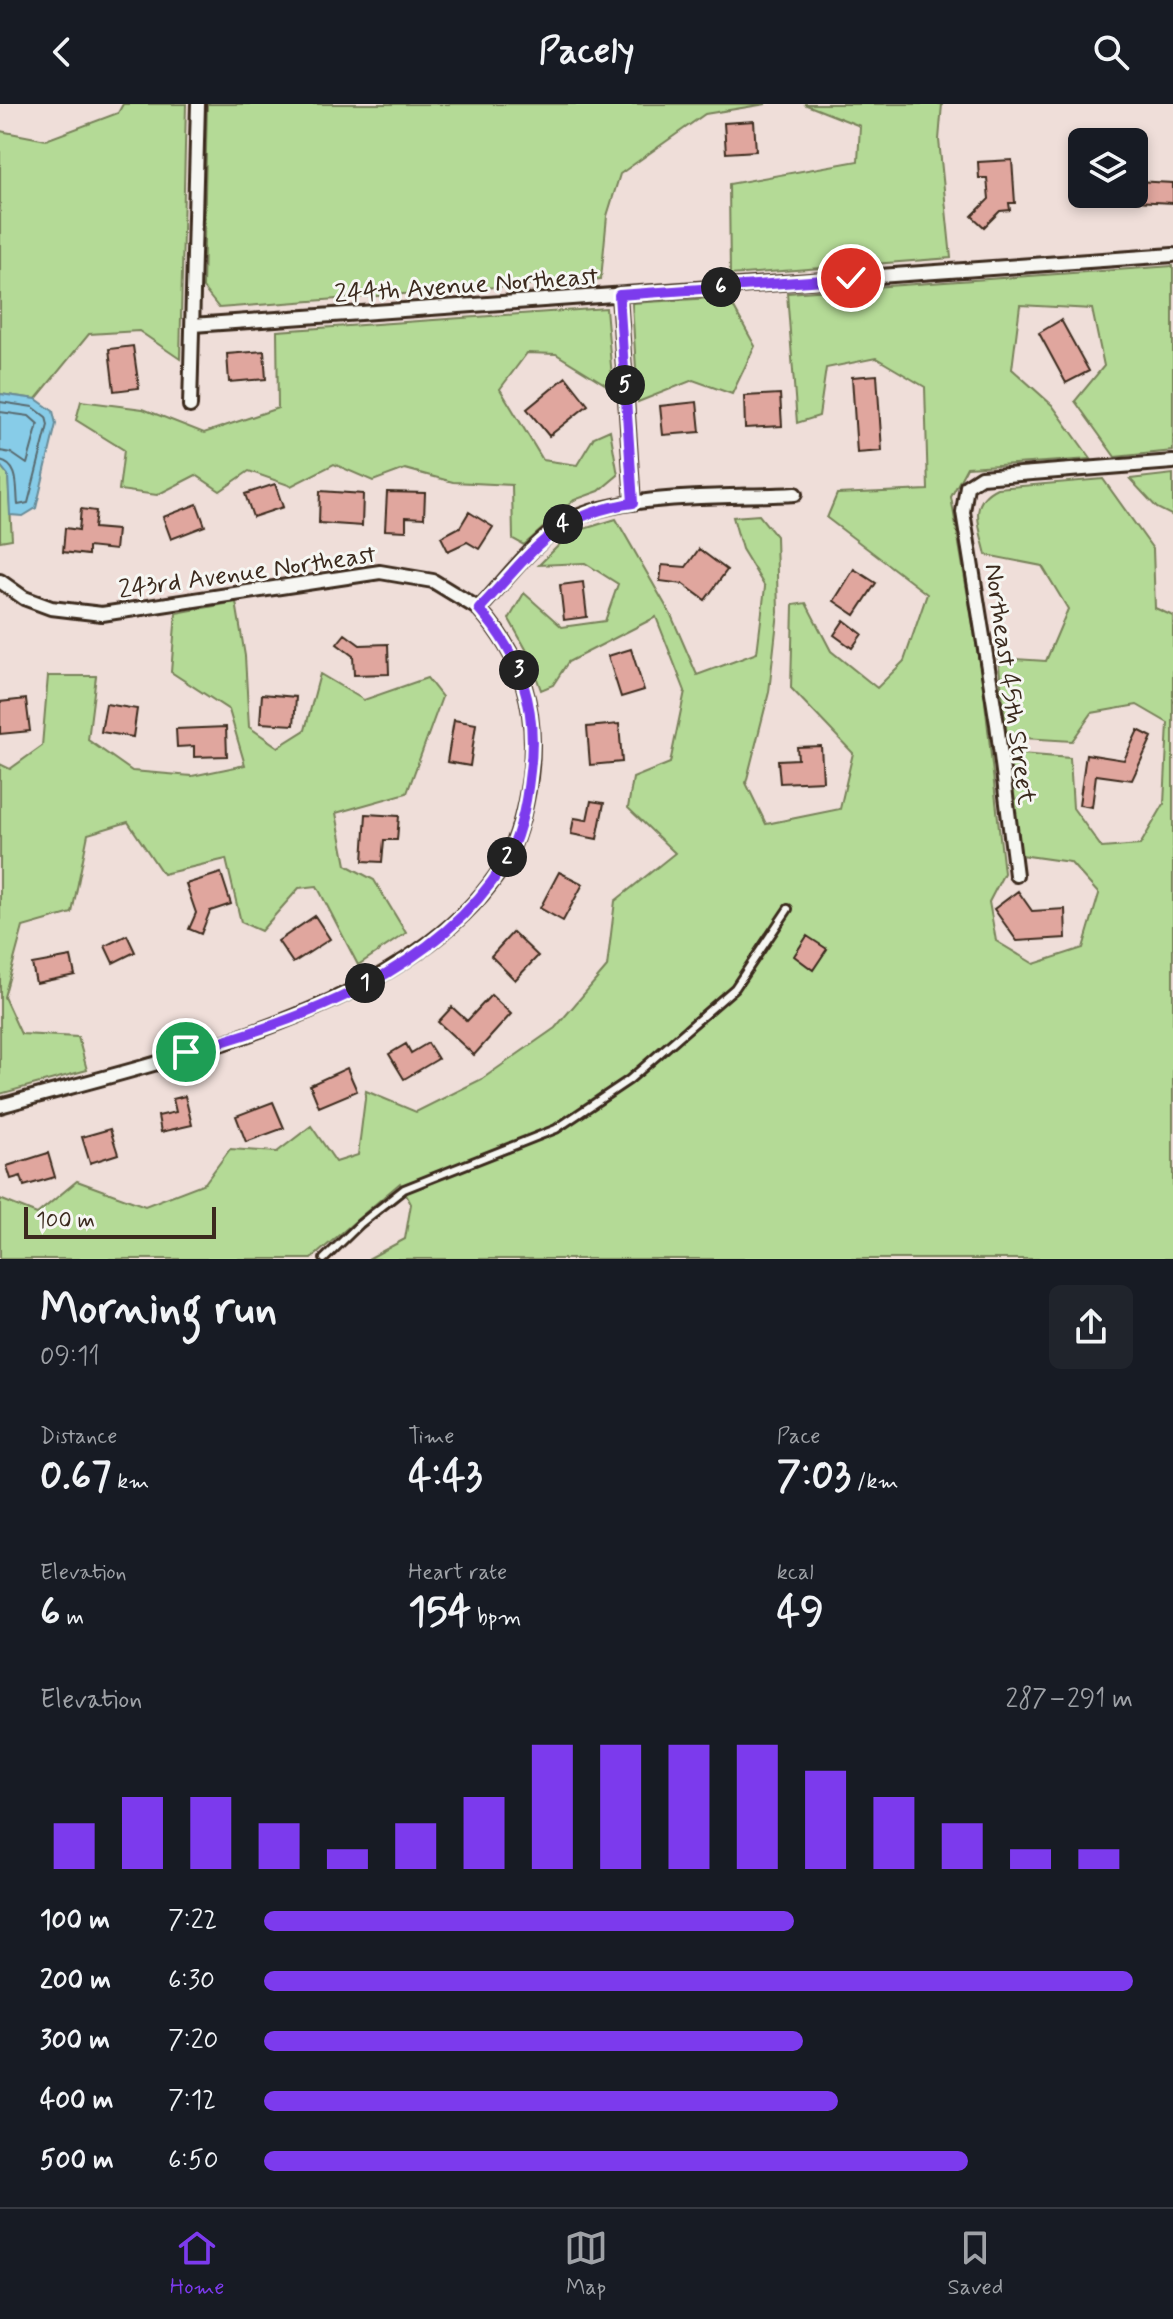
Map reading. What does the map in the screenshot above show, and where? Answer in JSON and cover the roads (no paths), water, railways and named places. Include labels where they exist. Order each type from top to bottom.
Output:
[{"type":"street","points":[[190,406],[198,104]]},
{"type":"street","name":"244th Avenue Northeast","points":[[193,325],[1173,255]]},
{"type":"street","points":[[619,295],[633,503]]},
{"type":"street","name":"Northeast 45th Street","points":[[1016,875],[963,500],[967,486],[975,478],[1173,462]]},
{"type":"street","points":[[479,609],[556,528],[597,508],[633,503],[795,494]]},
{"type":"street","name":"243rd Avenue Northeast","points":[[0,581],[24,598],[51,608],[102,614],[380,572],[433,581],[479,609],[504,637],[515,658],[532,727],[528,792],[505,862],[485,890],[448,928],[397,966],[302,1016],[239,1038],[0,1106]]},
{"type":"lane","points":[[324,1259],[360,1224],[404,1189],[556,1129],[629,1080],[735,988],[788,909]]},
{"type":"water","points":[[0,394],[36,399],[53,411],[56,424],[36,508],[23,516],[10,515],[8,475],[0,465]]}]
